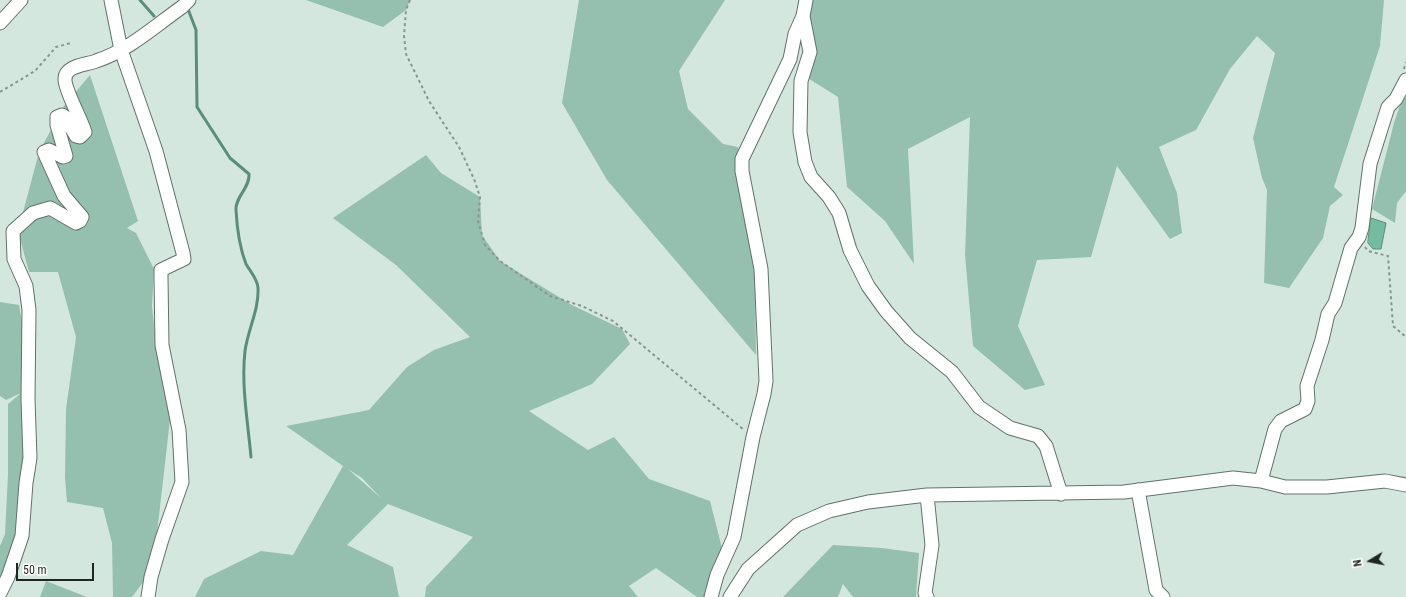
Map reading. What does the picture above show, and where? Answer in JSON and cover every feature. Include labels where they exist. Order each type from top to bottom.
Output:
[{"type":"street","points":[[0,23],[21,0]]},
{"type":"street","points":[[111,0],[122,50],[156,151],[184,253],[184,259],[161,270],[160,307],[162,345],[179,430],[182,482],[162,539],[151,577],[148,597]]},
{"type":"street","points":[[0,593],[8,577],[22,536],[26,483],[30,458],[28,406],[29,310],[26,286],[14,259],[13,231],[33,213],[50,208],[76,223],[80,221],[82,216],[64,196],[44,152],[49,150],[63,157],[66,156],[57,125],[57,117],[62,115],[65,117],[76,136],[80,137],[85,132],[64,80],[67,74],[73,68],[96,62],[122,50],[182,7],[189,0]]},
{"type":"street","points":[[711,597],[717,575],[734,537],[753,437],[764,394],[765,353],[761,269],[742,171],[742,159],[788,66],[795,34],[803,16],[806,0]]},
{"type":"street","points":[[803,16],[810,52],[801,81],[800,132],[805,162],[811,177],[829,197],[839,213],[850,250],[868,286],[886,311],[910,338],[952,372],[979,407],[1010,428],[1038,436],[1046,446],[1061,494]]},
{"type":"street","points":[[1261,481],[1275,429],[1281,420],[1305,409],[1308,401],[1307,386],[1322,340],[1328,314],[1335,303],[1351,248],[1359,237],[1363,221],[1370,164],[1388,108],[1396,99],[1406,80]]},
{"type":"street","points":[[730,597],[748,569],[797,525],[829,511],[868,502],[927,496],[1124,492],[1233,478],[1261,481],[1285,487],[1326,487],[1385,481],[1406,485]]},
{"type":"street","points":[[1138,490],[1156,590],[1163,597]]},
{"type":"street","points":[[926,597],[925,593],[932,546],[927,496]]},
{"type":"path","points":[[410,0],[406,10],[404,36],[406,54],[429,102],[459,147],[474,179],[480,197],[478,221],[485,245],[500,261],[550,296],[582,306],[613,322],[753,437]]},
{"type":"path","points":[[0,92],[35,71],[56,47],[71,43]]},
{"type":"path","points":[[1359,237],[1368,251],[1388,256],[1393,326],[1406,337]]},
{"type":"shaded area","points":[[306,0],[410,0],[406,10],[383,27]]},
{"type":"shaded area","points":[[579,0],[725,0],[679,71],[688,109],[723,144],[738,147],[738,167],[755,278],[756,355],[607,180],[562,103]]},
{"type":"shaded area","points":[[810,0],[1384,0],[1380,46],[1334,187],[1343,195],[1330,206],[1323,238],[1289,288],[1264,283],[1267,190],[1262,178],[1253,138],[1275,53],[1257,36],[1230,69],[1196,130],[1159,147],[1177,193],[1182,233],[1170,239],[1117,166],[1091,257],[1037,260],[1018,326],[1045,385],[1025,390],[973,346],[965,255],[970,117],[908,149],[914,264],[885,221],[847,187],[838,97],[806,77]]},
{"type":"shaded area","points":[[90,75],[138,221],[127,228],[136,233],[154,269],[152,306],[156,343],[170,420],[157,533],[144,581],[132,597],[113,597],[112,543],[103,508],[67,502],[65,477],[66,409],[76,337],[58,272],[29,272],[18,231],[39,152],[64,106]]},
{"type":"shaded area","points":[[1406,87],[1406,191],[1397,203],[1395,223],[1372,209],[1394,123]]},
{"type":"shaded area","points":[[426,155],[441,173],[480,197],[482,235],[500,261],[572,305],[622,329],[630,344],[592,384],[529,411],[588,450],[614,437],[649,479],[710,501],[722,548],[706,597],[697,597],[656,568],[629,586],[638,597],[425,597],[426,587],[473,537],[388,504],[347,545],[393,567],[399,597],[195,597],[204,579],[261,551],[293,555],[343,466],[286,426],[369,410],[407,367],[434,350],[470,337],[396,265],[333,218]],"holes":[[[348,469],[362,478],[381,498]]]},
{"type":"shaded area","points":[[1371,218],[1386,223],[1381,249],[1373,249],[1368,243]]},
{"type":"shaded area","points":[[0,302],[19,305],[24,333],[23,531],[0,583],[0,546],[5,534],[8,474],[8,404],[21,393],[6,400],[0,396]]},
{"type":"shaded area","points":[[833,545],[882,548],[919,553],[916,597],[853,597],[843,584],[838,597],[783,597]]},
{"type":"shaded area","points":[[46,581],[87,597],[40,597]]},
{"type":"waterway","points":[[140,0],[154,16]]},
{"type":"waterway","points":[[186,11],[188,9],[196,30],[197,107],[230,158],[249,174],[249,179],[236,205],[236,210],[242,251],[246,264],[258,285],[257,304],[246,343],[244,364],[244,391],[251,457]]}]
